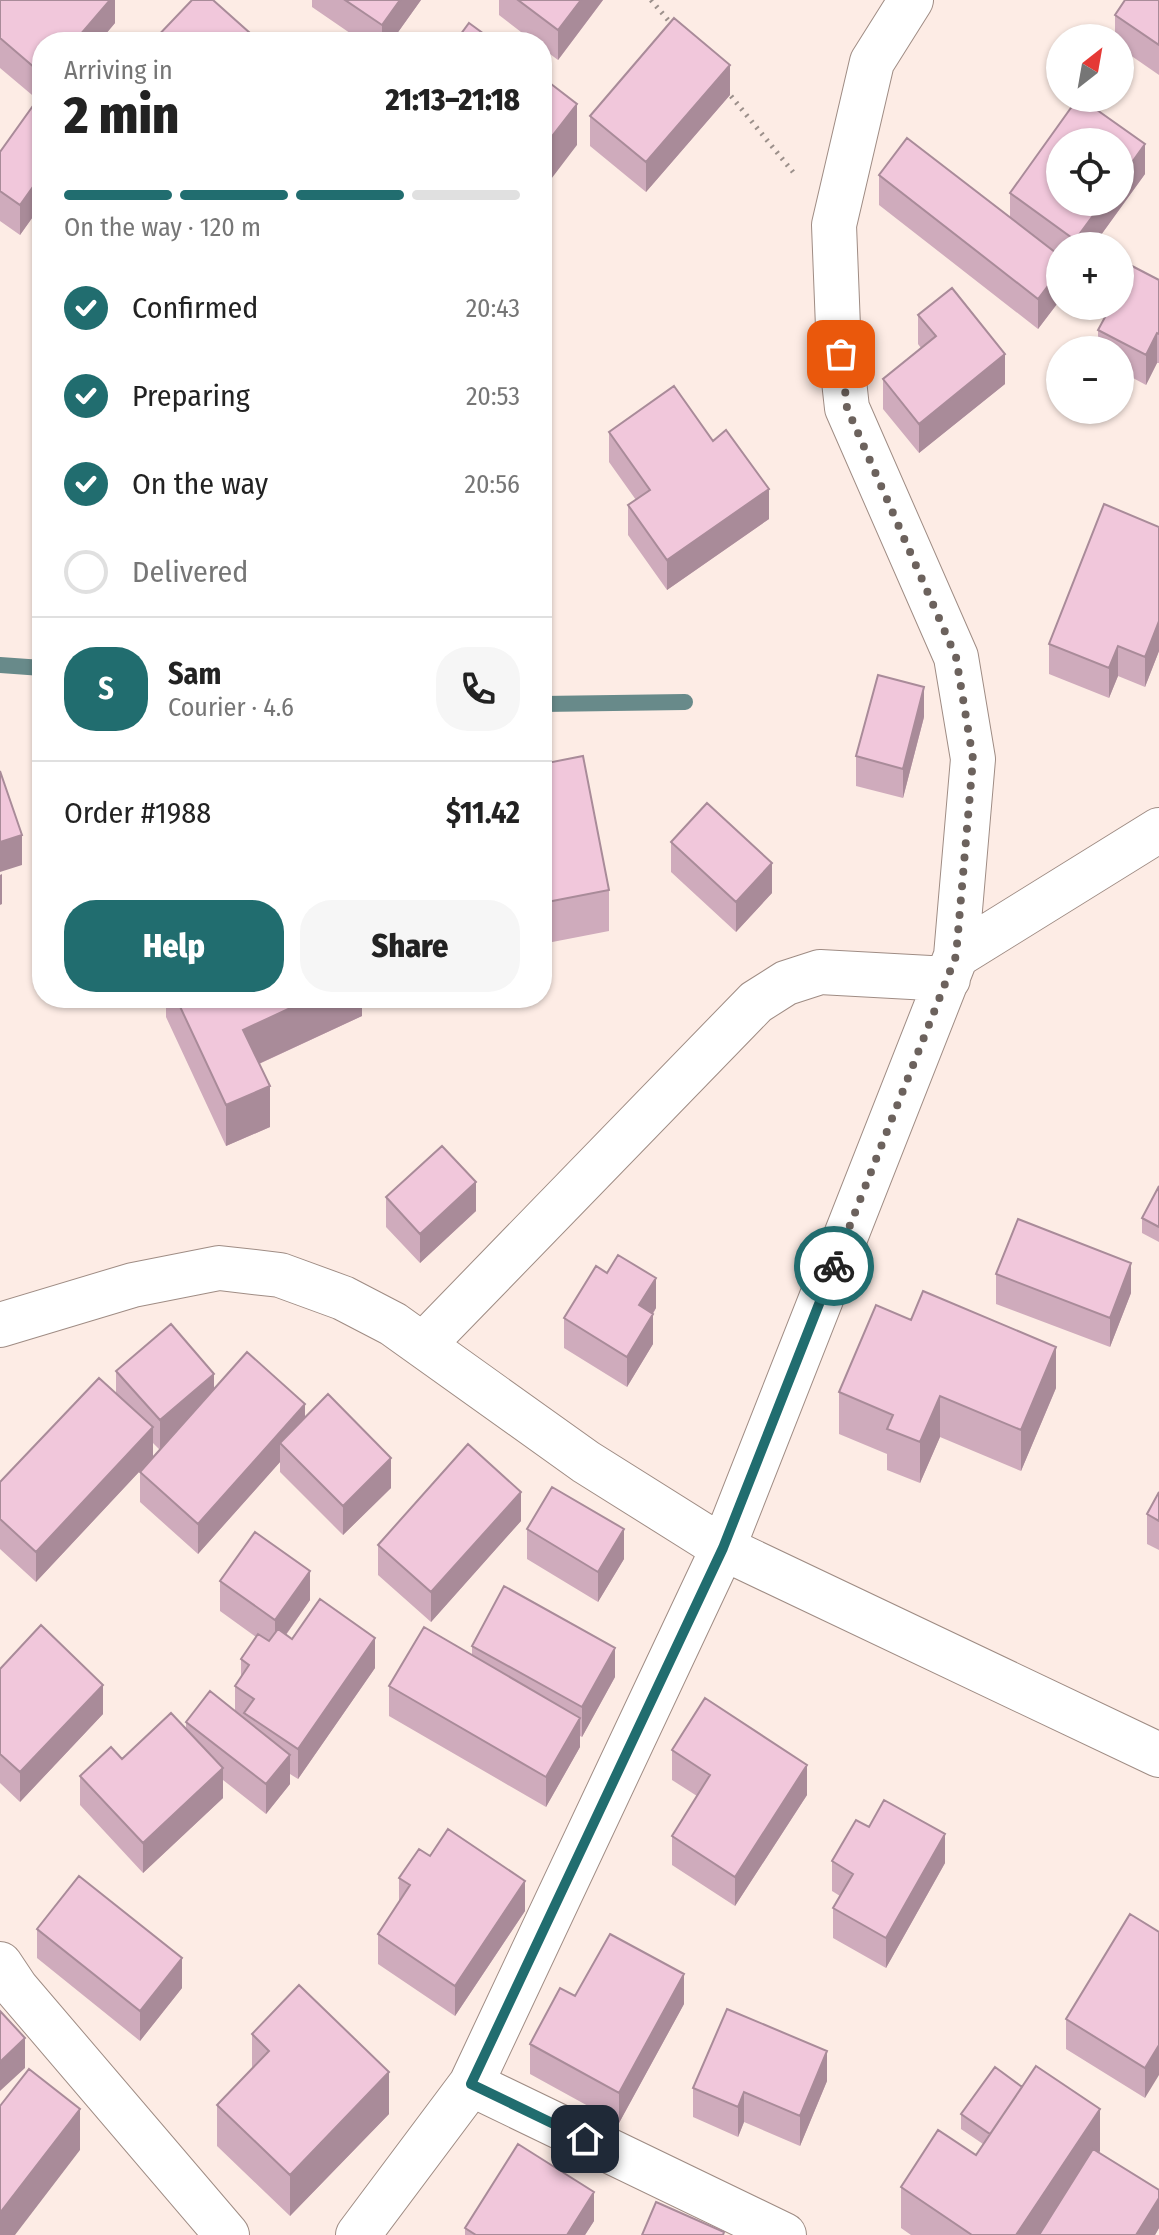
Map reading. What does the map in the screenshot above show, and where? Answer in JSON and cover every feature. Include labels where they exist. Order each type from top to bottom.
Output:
[{"type":"street","points":[[358,2235],[471,2084],[723,1548],[952,967],[973,759],[956,657],[847,408],[838,327],[834,225],[872,62],[911,0]]},
{"type":"street","points":[[423,1345],[756,1002],[786,983],[820,972],[952,967],[1159,830]]},
{"type":"street","points":[[0,1325],[133,1285],[219,1268],[280,1275],[343,1298],[423,1345],[586,1462],[723,1548],[1159,1755]]},
{"type":"street","points":[[0,1964],[16,1988],[227,2235]]},
{"type":"street","points":[[471,2084],[784,2235]]},
{"type":"path","points":[[651,0],[680,35]]},
{"type":"path","points":[[719,82],[834,225]]},
{"type":"building","points":[[0,0],[110,0],[83,32],[32,32],[32,65],[0,38]]},
{"type":"building","points":[[192,0],[213,0],[249,32],[162,32]]},
{"type":"building","points":[[345,0],[400,0],[382,25]]},
{"type":"building","points":[[518,0],[581,0],[558,30]]},
{"type":"building","points":[[1125,0],[1159,0],[1159,45],[1134,28],[1134,24],[1128,24],[1115,15]]},
{"type":"building","points":[[674,18],[730,65],[646,162],[590,116]]},
{"type":"building","points":[[469,23],[481,32],[462,32]]},
{"type":"building","points":[[552,85],[577,104],[552,136]]},
{"type":"building","points":[[32,107],[32,188],[20,205],[0,191],[0,152]]},
{"type":"building","points":[[1068,112],[1100,112],[1122,128],[1057,128]]},
{"type":"building","points":[[1134,136],[1145,144],[1134,159]]},
{"type":"building","points":[[907,138],[1046,245],[1046,288],[1038,299],[879,175]]},
{"type":"building","points":[[1046,143],[1046,216],[1093,216],[1081,232],[1064,232],[1010,193]]},
{"type":"building","points":[[1134,267],[1159,280],[1159,334],[1146,355],[1134,349],[1134,336],[1110,336],[1098,330],[1103,320],[1134,320]]},
{"type":"building","points":[[952,288],[1005,354],[919,424],[883,379],[936,336],[918,315]]},
{"type":"building","points":[[674,386],[713,441],[726,430],[769,489],[667,560],[628,505],[650,490],[609,432]]},
{"type":"building","points":[[1104,504],[1159,527],[1159,621],[1145,657],[1118,646],[1109,668],[1049,644]]},
{"type":"building","points":[[878,675],[924,687],[903,769],[856,756]]},
{"type":"building","points":[[583,756],[609,890],[552,901],[552,762]]},
{"type":"building","points":[[0,771],[22,835],[0,842]]},
{"type":"building","points":[[707,803],[772,863],[736,902],[671,842]]},
{"type":"building","points":[[181,1008],[290,1008],[243,1030],[270,1086],[226,1105]]},
{"type":"building","points":[[442,1146],[476,1182],[420,1234],[386,1197]]},
{"type":"building","points":[[1159,1186],[1159,1227],[1142,1218]]},
{"type":"building","points":[[1018,1219],[1131,1263],[1110,1318],[996,1274]]},
{"type":"building","points":[[618,1255],[656,1278],[639,1305],[653,1314],[627,1357],[564,1318],[596,1266],[607,1273]]},
{"type":"building","points":[[923,1291],[1056,1347],[1021,1430],[940,1396],[920,1442],[887,1429],[893,1415],[839,1392],[876,1305],[911,1320]]},
{"type":"building","points":[[171,1324],[214,1374],[160,1420],[116,1371]]},
{"type":"building","points":[[247,1352],[305,1404],[198,1524],[140,1472]]},
{"type":"building","points":[[99,1378],[153,1427],[36,1552],[0,1519],[0,1482]]},
{"type":"building","points":[[328,1394],[391,1458],[343,1506],[280,1443]]},
{"type":"building","points":[[468,1444],[521,1492],[431,1592],[378,1545]]},
{"type":"building","points":[[552,1487],[624,1529],[598,1572],[527,1529]]},
{"type":"building","points":[[1159,1492],[1159,1521],[1147,1514]]},
{"type":"building","points":[[255,1532],[310,1571],[275,1620],[220,1581]]},
{"type":"building","points":[[504,1586],[615,1648],[582,1707],[472,1646]]},
{"type":"building","points":[[320,1599],[375,1638],[298,1749],[244,1713],[254,1699],[235,1686],[249,1665],[241,1659],[258,1634],[269,1641],[278,1629],[292,1639]]},
{"type":"building","points":[[41,1625],[103,1685],[20,1772],[0,1754],[0,1669]]},
{"type":"building","points":[[424,1627],[580,1718],[546,1777],[389,1686]]},
{"type":"building","points":[[210,1691],[290,1755],[266,1784],[186,1722]]},
{"type":"building","points":[[705,1698],[807,1765],[735,1877],[672,1836],[710,1775],[672,1750]]},
{"type":"building","points":[[171,1713],[223,1768],[143,1843],[80,1776],[111,1747],[122,1759]]},
{"type":"building","points":[[884,1800],[945,1834],[886,1938],[833,1908],[853,1874],[832,1861],[856,1820],[869,1827]]},
{"type":"building","points":[[448,1829],[525,1881],[455,1986],[378,1934],[410,1885],[399,1878],[419,1849],[430,1856]]},
{"type":"building","points":[[79,1876],[182,1958],[140,2011],[37,1929]]},
{"type":"building","points":[[1130,1914],[1159,1932],[1159,2045],[1145,2068],[1066,2019]]},
{"type":"building","points":[[610,1934],[684,1974],[619,2093],[530,2044],[560,1988],[575,1996]]},
{"type":"building","points":[[299,1985],[389,2072],[290,2175],[217,2105],[269,2051],[252,2034]]},
{"type":"building","points":[[727,2009],[827,2051],[800,2116],[744,2092],[738,2107],[693,2088]]},
{"type":"building","points":[[0,2011],[25,2038],[0,2062]]},
{"type":"building","points":[[1036,2066],[1100,2109],[1016,2235],[972,2235],[901,2187],[938,2130],[976,2155]]},
{"type":"building","points":[[995,2067],[1022,2087],[990,2134],[961,2114]]},
{"type":"building","points":[[29,2069],[80,2109],[0,2213],[0,2106]]},
{"type":"building","points":[[518,2144],[594,2192],[567,2235],[476,2235],[465,2228]]},
{"type":"building","points":[[1093,2149],[1159,2190],[1159,2198],[1136,2235],[1039,2235]]},
{"type":"building","points":[[656,2202],[724,2232],[723,2235],[642,2235]]},
{"type":"waterway","points":[[0,665],[32,667]]},
{"type":"waterway","points":[[552,704],[685,702]]},
{"type":"way so far","points":[[834,1266],[956,956],[973,759],[956,657],[847,408],[841,354]]},
{"type":"route","points":[[585,2139],[471,2084],[723,1548],[834,1266]]}]
